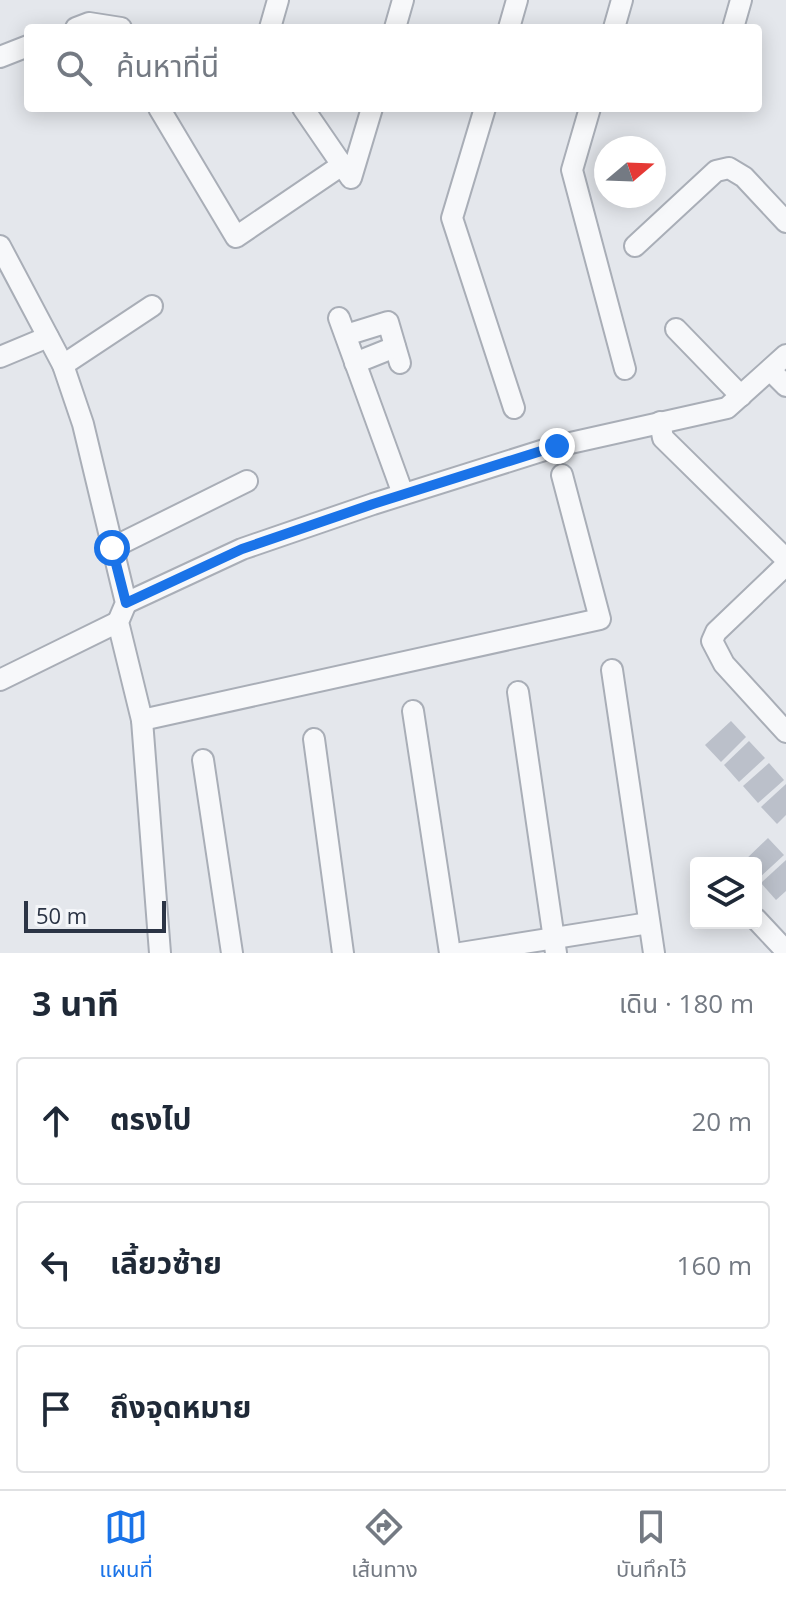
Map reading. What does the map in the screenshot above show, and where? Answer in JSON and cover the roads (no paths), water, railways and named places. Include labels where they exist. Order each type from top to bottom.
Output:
[{"type":"street","points":[[271,24],[278,0]]},
{"type":"street","points":[[396,24],[403,0]]},
{"type":"street","points":[[510,24],[517,0]]},
{"type":"street","points":[[615,24],[622,0]]},
{"type":"street","points":[[734,24],[741,0]]},
{"type":"street","points":[[0,57],[24,48]]},
{"type":"street","points":[[161,112],[236,237],[342,165]]},
{"type":"street","points":[[306,112],[351,178],[371,112]]},
{"type":"street","points":[[484,112],[452,218],[514,408]]},
{"type":"street","points":[[589,112],[572,170],[625,369]]},
{"type":"street","points":[[635,246],[716,171],[729,168],[744,177],[786,222]]},
{"type":"street","points":[[0,246],[63,365],[83,424],[112,548],[142,720],[160,953]]},
{"type":"street","points":[[63,365],[152,306]]},
{"type":"street","points":[[355,363],[398,355],[387,322],[343,327],[355,363],[403,494]]},
{"type":"street","points":[[676,329],[741,396]]},
{"type":"street","points":[[0,357],[48,337]]},
{"type":"street","points":[[0,680],[242,549],[557,446],[727,408],[786,355]]},
{"type":"street","points":[[770,370],[786,386]]},
{"type":"street","points":[[660,422],[663,438],[786,562],[716,632],[712,641],[724,664],[786,732]]},
{"type":"street","points":[[142,720],[600,619],[562,475]]},
{"type":"street","points":[[112,548],[247,481]]},
{"type":"street","points":[[612,670],[654,953]]},
{"type":"street","points":[[518,692],[555,946]]},
{"type":"street","points":[[413,711],[450,953]]},
{"type":"street","points":[[314,739],[343,953]]},
{"type":"street","points":[[203,760],[232,953]]},
{"type":"street","points":[[461,953],[555,946],[649,923]]},
{"type":"street","points":[[762,925],[786,951]]}]
